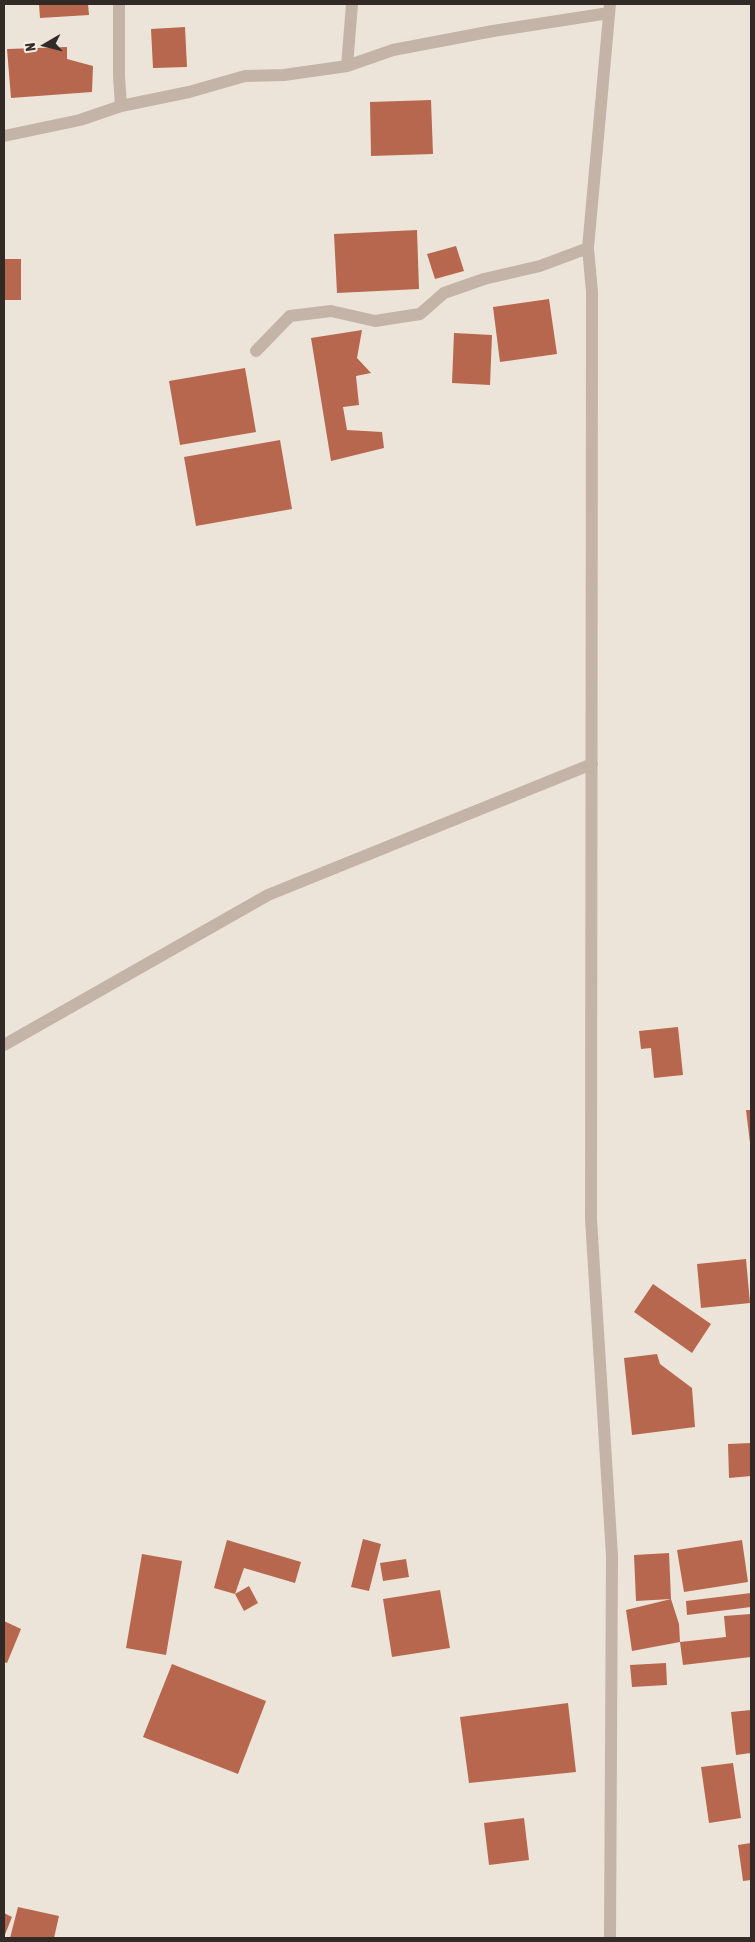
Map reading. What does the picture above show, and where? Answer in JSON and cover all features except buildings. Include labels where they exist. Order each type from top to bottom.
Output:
[{"type":"street","points":[[119,4],[121,106]]},
{"type":"street","points":[[347,66],[352,4]]},
{"type":"street","points":[[4,136],[80,120],[121,106],[189,92],[245,76],[284,75],[347,66],[393,50],[610,8],[588,248],[592,292],[591,1220],[612,1556],[610,1938]]},
{"type":"street","points":[[256,351],[290,316],[331,311],[375,320],[420,314],[444,293],[484,278],[540,266],[588,248]]},
{"type":"street","points":[[4,1045],[268,895],[592,764]]}]
